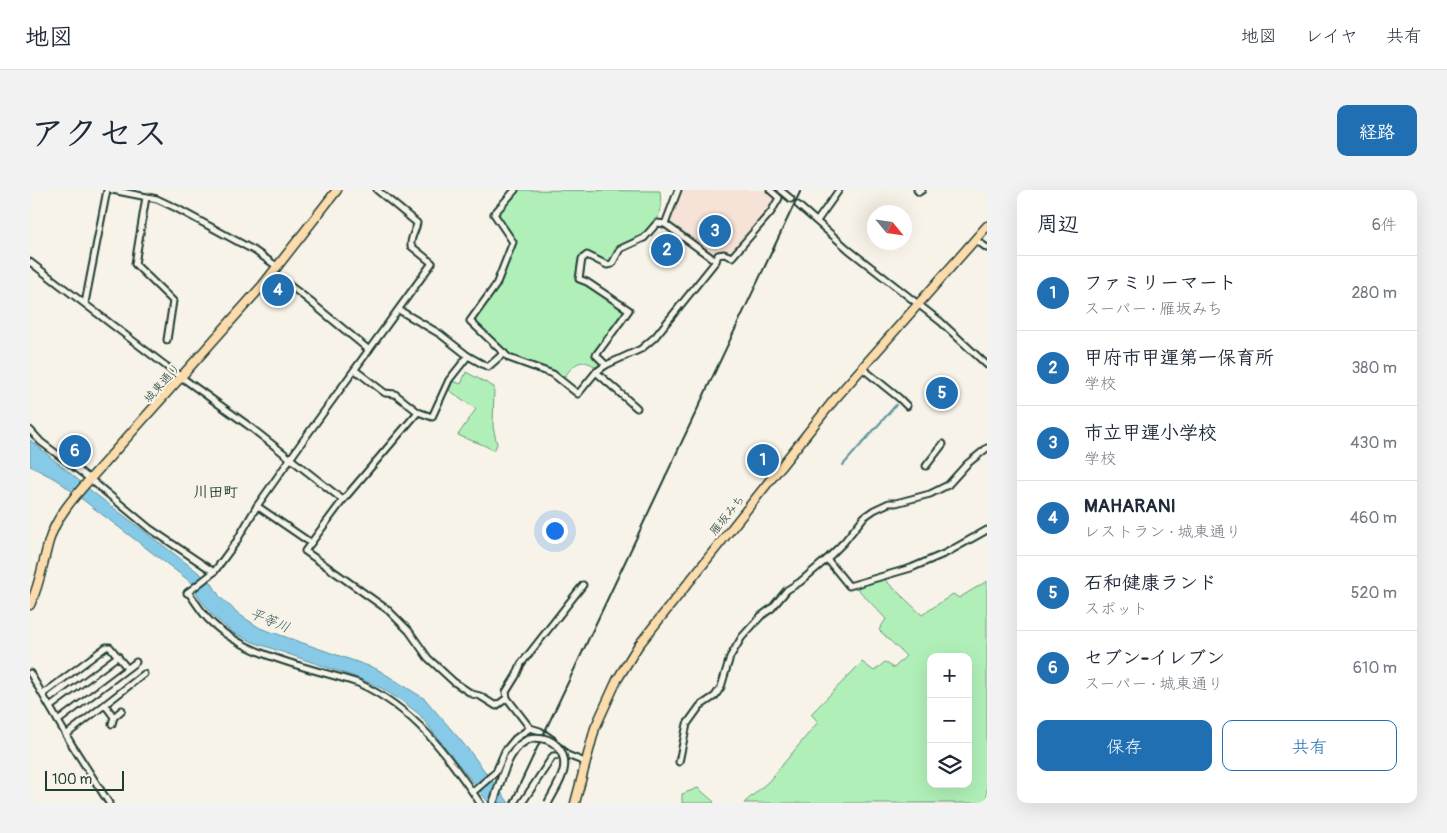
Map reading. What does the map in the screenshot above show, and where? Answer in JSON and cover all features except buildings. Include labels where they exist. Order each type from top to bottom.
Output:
[{"type":"highway","name":"城東通り","points":[[30,604],[33,591],[43,570],[49,540],[56,524],[74,499],[273,274],[337,190]]},
{"type":"highway","name":"雁坂みち","points":[[575,803],[595,728],[627,662],[638,646],[799,443],[987,226]]},
{"type":"street","points":[[85,303],[107,190]]},
{"type":"street","points":[[112,190],[157,199],[261,254],[278,267]]},
{"type":"street","points":[[377,190],[417,223],[410,242],[411,246],[432,263],[257,506],[236,542],[214,572],[188,592],[211,622],[236,641],[263,653],[358,684],[398,706],[415,719],[474,791],[480,803]]},
{"type":"street","points":[[515,190],[494,214],[513,242],[496,285],[470,321],[509,358],[553,374],[578,394],[596,372],[606,365],[641,349],[656,337],[716,261],[718,255],[724,254],[732,257],[771,212],[779,198],[770,190]]},
{"type":"street","points":[[665,224],[678,190]]},
{"type":"street","points":[[780,190],[791,199]]},
{"type":"street","points":[[816,220],[839,190]]},
{"type":"street","points":[[917,190],[919,192],[922,190]]},
{"type":"street","points":[[146,197],[135,264],[173,301],[167,340]]},
{"type":"street","points":[[798,205],[849,250],[941,322],[987,365]]},
{"type":"street","points":[[606,365],[596,355],[629,310],[579,279],[582,259],[587,255],[607,265],[612,264],[620,249],[644,238],[657,223],[665,224],[716,261]]},
{"type":"street","points":[[976,240],[987,248]]},
{"type":"street","points":[[30,262],[291,458],[343,500]]},
{"type":"street","points":[[273,274],[301,294],[369,350]]},
{"type":"street","points":[[399,310],[440,334],[468,356],[488,367],[504,353]]},
{"type":"street","points":[[355,370],[386,393],[395,394],[418,412],[432,417],[449,380],[468,356]]},
{"type":"street","points":[[862,368],[907,406]]},
{"type":"street","points":[[596,372],[637,408]]},
{"type":"street","points":[[418,412],[343,500],[305,551],[388,610],[409,631],[428,658],[454,682],[496,706],[507,698]]},
{"type":"street","points":[[30,430],[41,442],[149,528],[214,572]]},
{"type":"street","points":[[926,466],[943,444]]},
{"type":"street","points":[[679,762],[686,724],[700,706],[712,699],[721,687],[730,656],[742,637],[760,616],[772,608],[787,590],[827,559],[860,522],[874,510],[889,503],[896,503],[930,494],[948,485],[967,464],[987,448]]},
{"type":"street","points":[[257,506],[311,543]]},
{"type":"street","points":[[827,559],[849,586],[911,568],[946,553],[987,530]]},
{"type":"street","points":[[567,755],[562,748],[543,733],[530,728],[507,698],[506,692],[516,676],[520,664],[583,585]]},
{"type":"street","points":[[43,694],[106,647],[110,647],[127,668]]},
{"type":"street","points":[[50,707],[118,656]]},
{"type":"street","points":[[58,721],[136,662]]},
{"type":"street","points":[[30,673],[109,803]]},
{"type":"street","points":[[66,735],[144,674]]},
{"type":"street","points":[[104,705],[114,717]]},
{"type":"street","points":[[112,724],[114,717],[122,710]]},
{"type":"street","points":[[474,791],[496,772],[505,751],[515,739],[530,728]]},
{"type":"street","points":[[493,803],[514,749],[522,742],[539,738],[548,740],[561,750],[565,762],[563,775],[548,803]]},
{"type":"street","points":[[522,803],[553,756],[567,755],[585,762]]},
{"type":"shaded area","points":[[678,190],[770,190],[779,198],[732,257],[724,254],[716,261],[665,224]]},
{"type":"green space","points":[[515,190],[660,191],[661,204],[657,223],[644,238],[620,249],[612,264],[607,265],[587,255],[582,259],[579,280],[629,310],[596,355],[606,365],[598,369],[586,362],[582,362],[573,366],[562,380],[509,358],[470,321],[488,298],[513,242],[494,214]]},
{"type":"green space","points":[[466,372],[494,387],[493,427],[497,444],[494,451],[458,435],[476,409],[449,390],[453,381],[461,384]]},
{"type":"green space","points":[[884,579],[922,615],[953,594],[959,598],[987,581],[987,803],[744,803],[769,781],[818,722],[811,714],[862,662],[874,671],[885,662],[894,668],[906,656],[879,630],[886,619],[855,586]]},
{"type":"green space","points":[[698,788],[714,802],[682,803],[682,794]]},
{"type":"water","points":[[30,440],[94,493],[211,582],[220,597],[240,615],[260,628],[377,669],[425,699],[468,749],[509,803],[489,803],[419,714],[381,688],[358,678],[253,642],[232,632],[213,616],[198,596],[192,583],[57,480],[30,466]]},
{"type":"waterway","points":[[843,465],[896,405]]},
{"type":"railway","points":[[511,803],[801,190]]},
{"type":"place","name":"市立甲運小学校","points":[[715,231]]},
{"type":"place","name":"甲府市甲運第一保育所","points":[[667,250]]},
{"type":"place","name":"MAHARANI","points":[[278,290]]},
{"type":"place","name":"石和健康ランド","points":[[942,393]]},
{"type":"place","name":"セブン-イレブン","points":[[75,451]]},
{"type":"place","name":"ファミリーマート","points":[[763,460]]},
{"type":"district","name":"川田町","points":[[216,492]]},
{"type":"water label","name":"平等川","points":[[270,620]]}]
